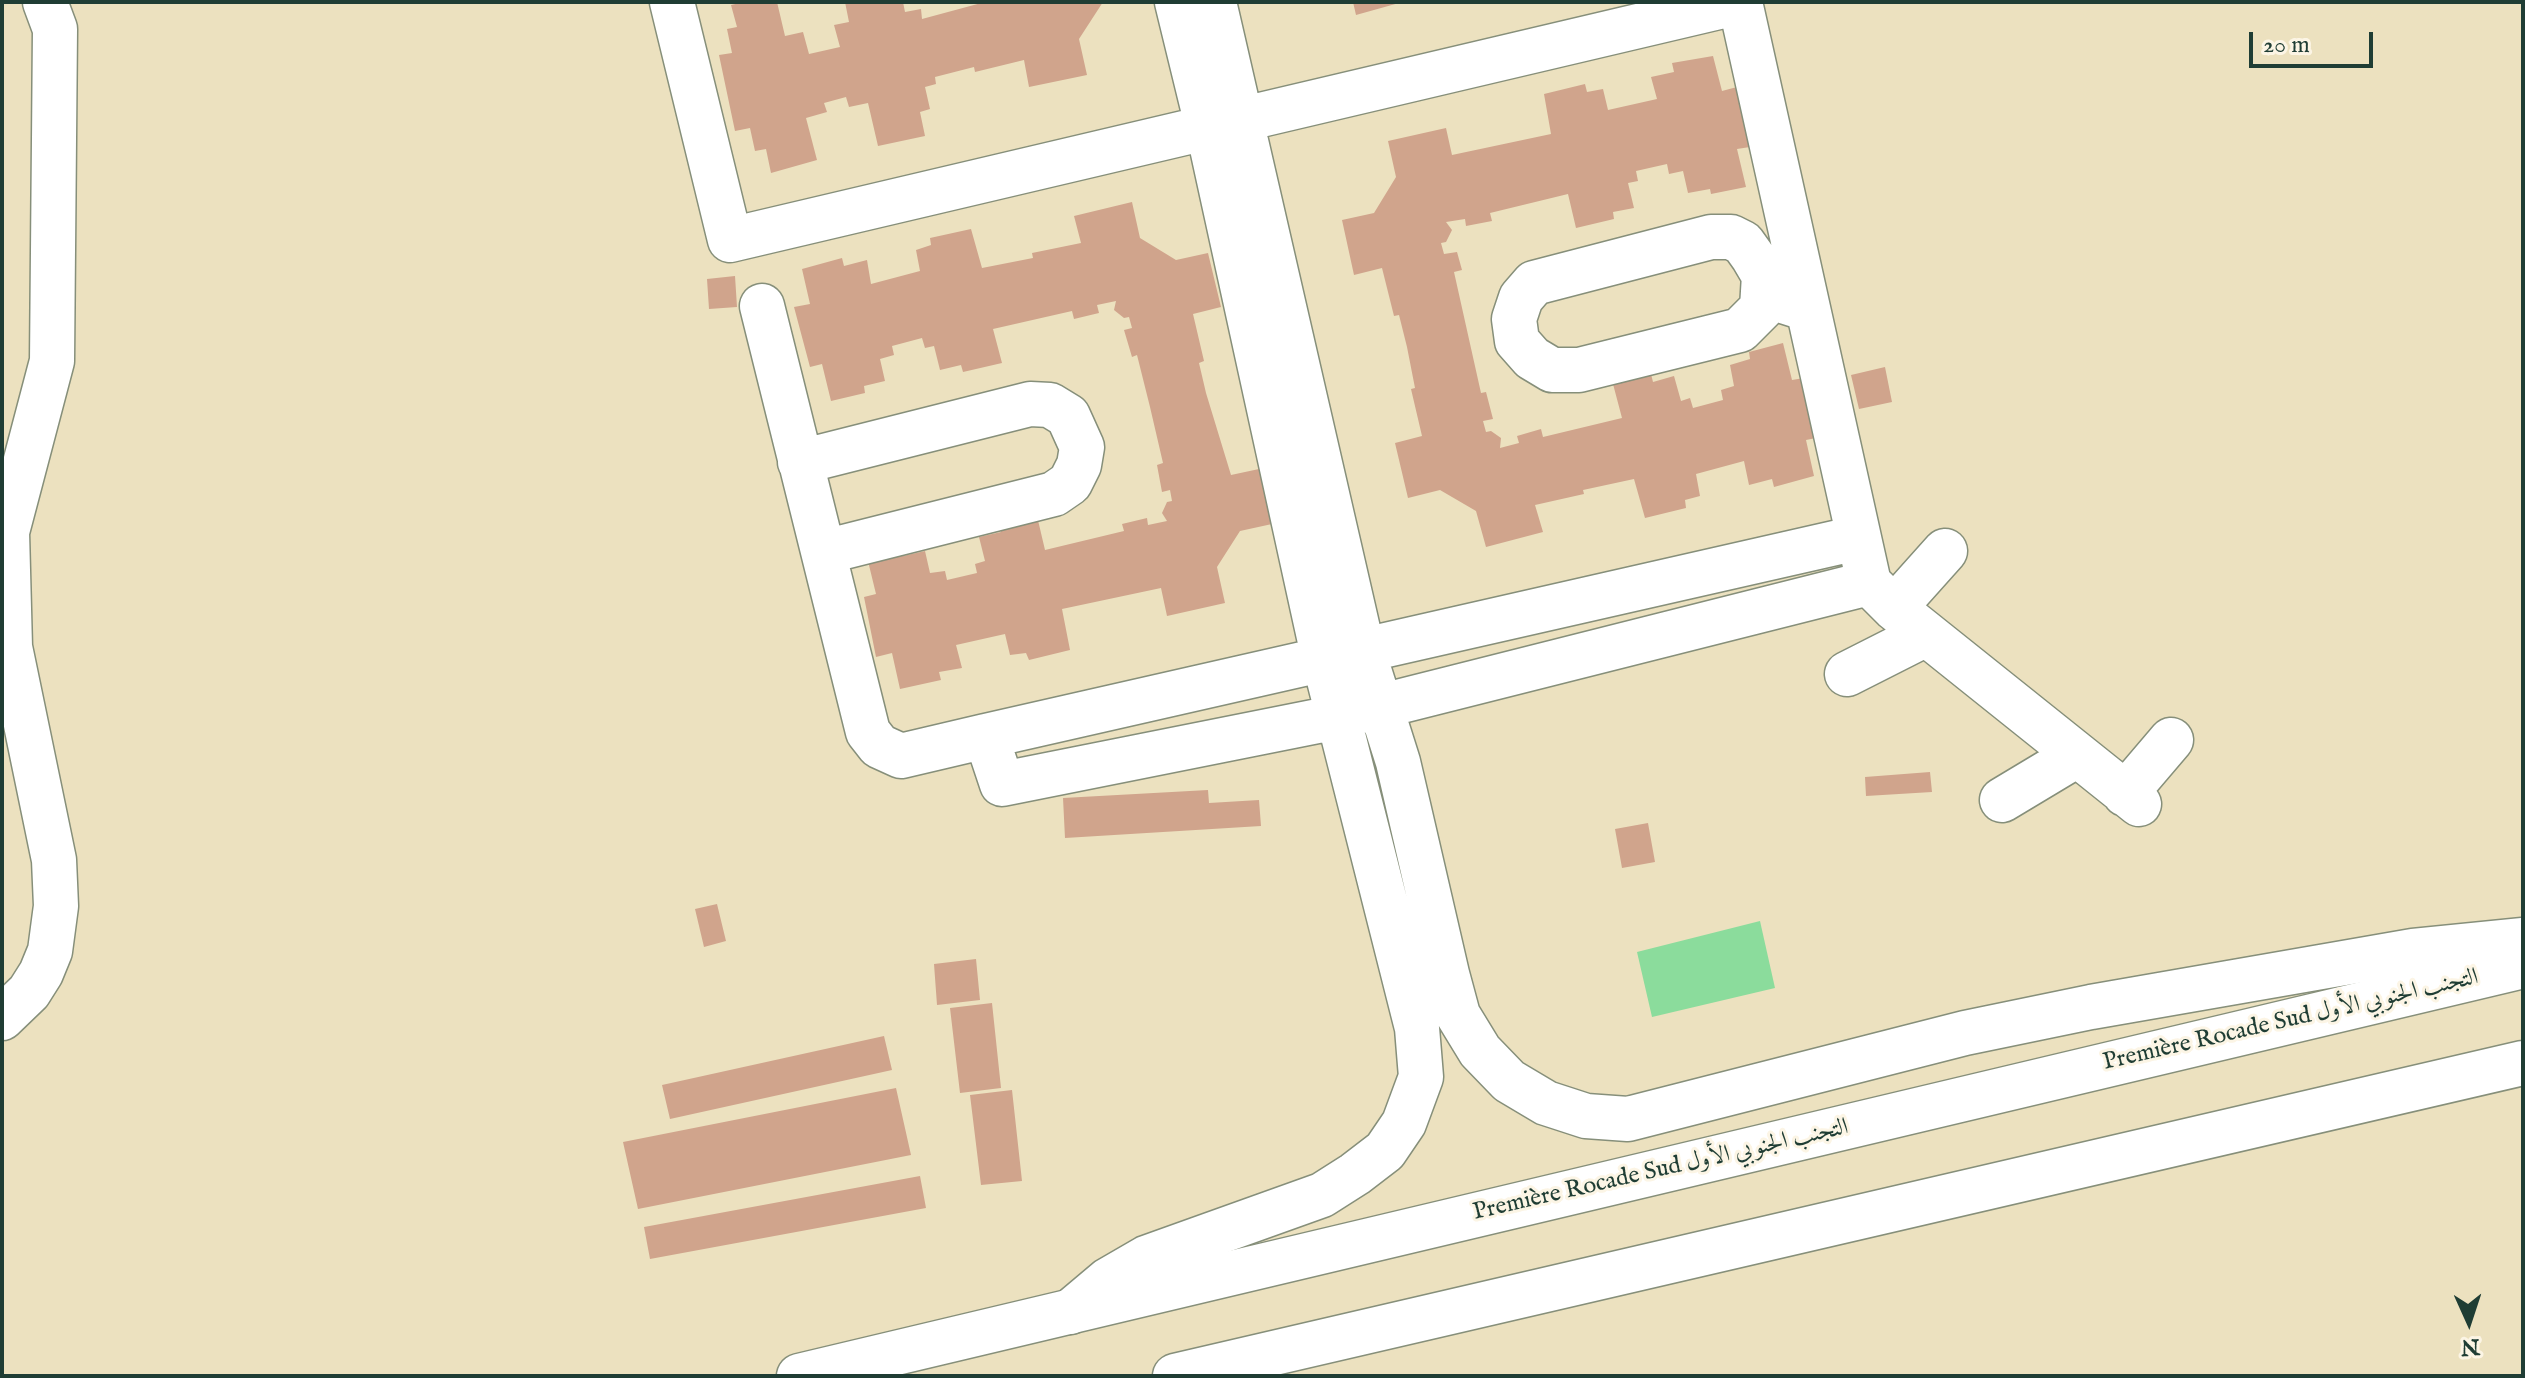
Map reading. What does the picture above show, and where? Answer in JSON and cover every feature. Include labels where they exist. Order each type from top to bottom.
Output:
[{"type":"main road","points":[[2,1018],[29,992],[41,973],[50,951],[56,918],[54,860],[10,647],[7,532],[52,361],[55,29],[45,2]]},
{"type":"main road","points":[[672,2],[730,240],[1224,121],[1740,2],[1857,538],[1897,609],[2132,799],[2171,740]]},
{"type":"main road","points":[[1177,2],[1224,121]]},
{"type":"main road","points":[[1070,1312],[1108,1280],[1146,1258],[1322,1195],[1385,1151],[1415,1101],[1421,1077],[1417,1028],[1338,717],[1343,656],[1224,121],[1214,2]]},
{"type":"main road","points":[[1764,275],[1762,308],[1740,330],[1579,370],[1552,370],[1532,358],[1517,341],[1514,319],[1521,298],[1534,283],[1711,237],[1731,237],[1743,243],[1783,301],[1805,308]]},
{"type":"main road","points":[[762,306],[868,732],[879,746],[901,756],[1857,538]]},
{"type":"main road","points":[[800,462],[1030,404],[1050,405],[1068,416],[1082,447],[1079,465],[1070,483],[1054,494],[824,552]]},
{"type":"main road","points":[[1847,674],[1945,551]]},
{"type":"main road","points":[[986,736],[1002,784],[1380,706],[1897,609]]},
{"type":"main road","points":[[1343,656],[1380,706],[1398,762],[1458,1015],[1480,1051],[1509,1081],[1546,1103],[1586,1116],[1628,1119],[1670,1110],[1919,1045],[2091,1007],[2413,951],[2523,940]]},
{"type":"main road","points":[[2002,800],[2077,755]]},
{"type":"main road","name":"Première Rocade Sud التجنب الجنوبي الأول","points":[[799,1376],[2523,966]]},
{"type":"main road","points":[[1175,1376],[2523,1063]]},
{"type":"green space","points":[[1760,921],[1775,988],[1652,1017],[1637,952]]},
{"type":"building","points":[[777,2],[785,36],[803,32],[809,54],[840,47],[834,25],[849,22],[845,2],[903,2],[905,12],[921,9],[922,19],[985,2],[1103,2],[1079,39],[1087,75],[1029,87],[1024,60],[975,72],[974,67],[935,77],[936,84],[925,87],[930,109],[920,112],[925,136],[878,146],[868,103],[849,107],[846,97],[824,103],[827,112],[806,118],[817,160],[771,173],[766,149],[755,151],[750,128],[735,131],[719,55],[732,53],[727,29],[737,27],[731,5]]},
{"type":"building","points":[[1353,2],[1399,2],[1399,3],[1356,15]]},
{"type":"building","points":[[1713,56],[1722,91],[1737,87],[1750,147],[1737,149],[1746,187],[1711,194],[1710,189],[1688,193],[1683,171],[1669,174],[1667,164],[1636,171],[1638,181],[1628,183],[1634,208],[1613,212],[1614,219],[1576,228],[1568,194],[1490,213],[1492,221],[1466,226],[1465,219],[1446,222],[1452,230],[1446,242],[1441,243],[1444,254],[1457,252],[1462,270],[1454,272],[1481,393],[1486,392],[1493,419],[1483,421],[1486,432],[1491,431],[1501,438],[1500,448],[1519,443],[1517,436],[1541,429],[1543,437],[1622,418],[1613,384],[1651,374],[1653,382],[1674,376],[1681,401],[1690,398],[1693,408],[1723,400],[1721,390],[1734,386],[1730,365],[1750,359],[1749,352],[1783,343],[1792,380],[1804,378],[1821,437],[1806,440],[1814,476],[1774,487],[1772,479],[1749,485],[1744,461],[1696,474],[1700,496],[1685,500],[1686,508],[1645,518],[1634,479],[1583,490],[1584,494],[1535,505],[1543,532],[1486,547],[1476,511],[1440,490],[1408,498],[1395,443],[1422,436],[1411,389],[1415,388],[1407,347],[1399,315],[1394,316],[1382,268],[1354,275],[1342,220],[1374,213],[1396,177],[1388,141],[1446,128],[1452,155],[1551,134],[1544,94],[1585,84],[1587,92],[1603,89],[1608,110],[1657,99],[1651,77],[1674,72],[1672,63]]},
{"type":"building","points":[[1132,202],[1140,238],[1176,260],[1208,253],[1221,307],[1193,314],[1204,361],[1199,363],[1206,393],[1231,475],[1259,469],[1272,524],[1240,531],[1217,567],[1225,603],[1167,616],[1161,588],[1062,609],[1070,650],[1029,660],[1026,653],[1010,655],[1005,634],[956,645],[962,668],[939,672],[941,680],[900,689],[892,653],[876,657],[864,597],[876,594],[867,557],[902,550],[903,556],[925,551],[930,573],[945,571],[947,580],[977,573],[975,564],[985,561],[979,537],[1001,532],[999,525],[1037,516],[1045,550],[1124,531],[1122,524],[1147,518],[1148,525],[1167,521],[1162,513],[1167,502],[1172,501],[1170,490],[1162,492],[1157,465],[1163,463],[1150,407],[1137,355],[1132,357],[1124,330],[1132,328],[1129,317],[1124,318],[1114,310],[1116,301],[1097,305],[1099,313],[1074,319],[1072,311],[993,329],[1002,363],[963,372],[961,365],[940,370],[934,346],[925,348],[922,338],[892,346],[894,355],[880,359],[885,381],[864,386],[865,393],[831,401],[822,364],[810,367],[794,307],[810,304],[802,269],[842,258],[844,266],[867,260],[871,284],[920,271],[916,250],[931,245],[930,238],[971,229],[982,268],[1033,258],[1032,253],[1081,243],[1074,216]]},
{"type":"building","points":[[735,276],[737,307],[709,309],[707,279]]},
{"type":"building","points":[[1885,367],[1892,402],[1859,409],[1851,375]]},
{"type":"building","points":[[1930,772],[1932,792],[1866,796],[1865,777]]},
{"type":"building","points":[[1208,790],[1209,803],[1259,800],[1261,826],[1065,838],[1063,798]]},
{"type":"building","points":[[1648,823],[1655,862],[1622,868],[1615,829]]},
{"type":"building","points":[[717,904],[726,941],[704,947],[695,909]]},
{"type":"building","points":[[976,959],[980,1000],[937,1005],[934,964]]},
{"type":"building","points":[[992,1003],[1001,1088],[960,1093],[950,1008]]},
{"type":"building","points":[[884,1036],[892,1070],[670,1119],[662,1085]]},
{"type":"building","points":[[896,1088],[911,1155],[638,1209],[623,1142]]},
{"type":"building","points":[[1012,1090],[1022,1181],[981,1185],[970,1095]]},
{"type":"building","points":[[920,1176],[926,1208],[650,1259],[644,1227]]}]
